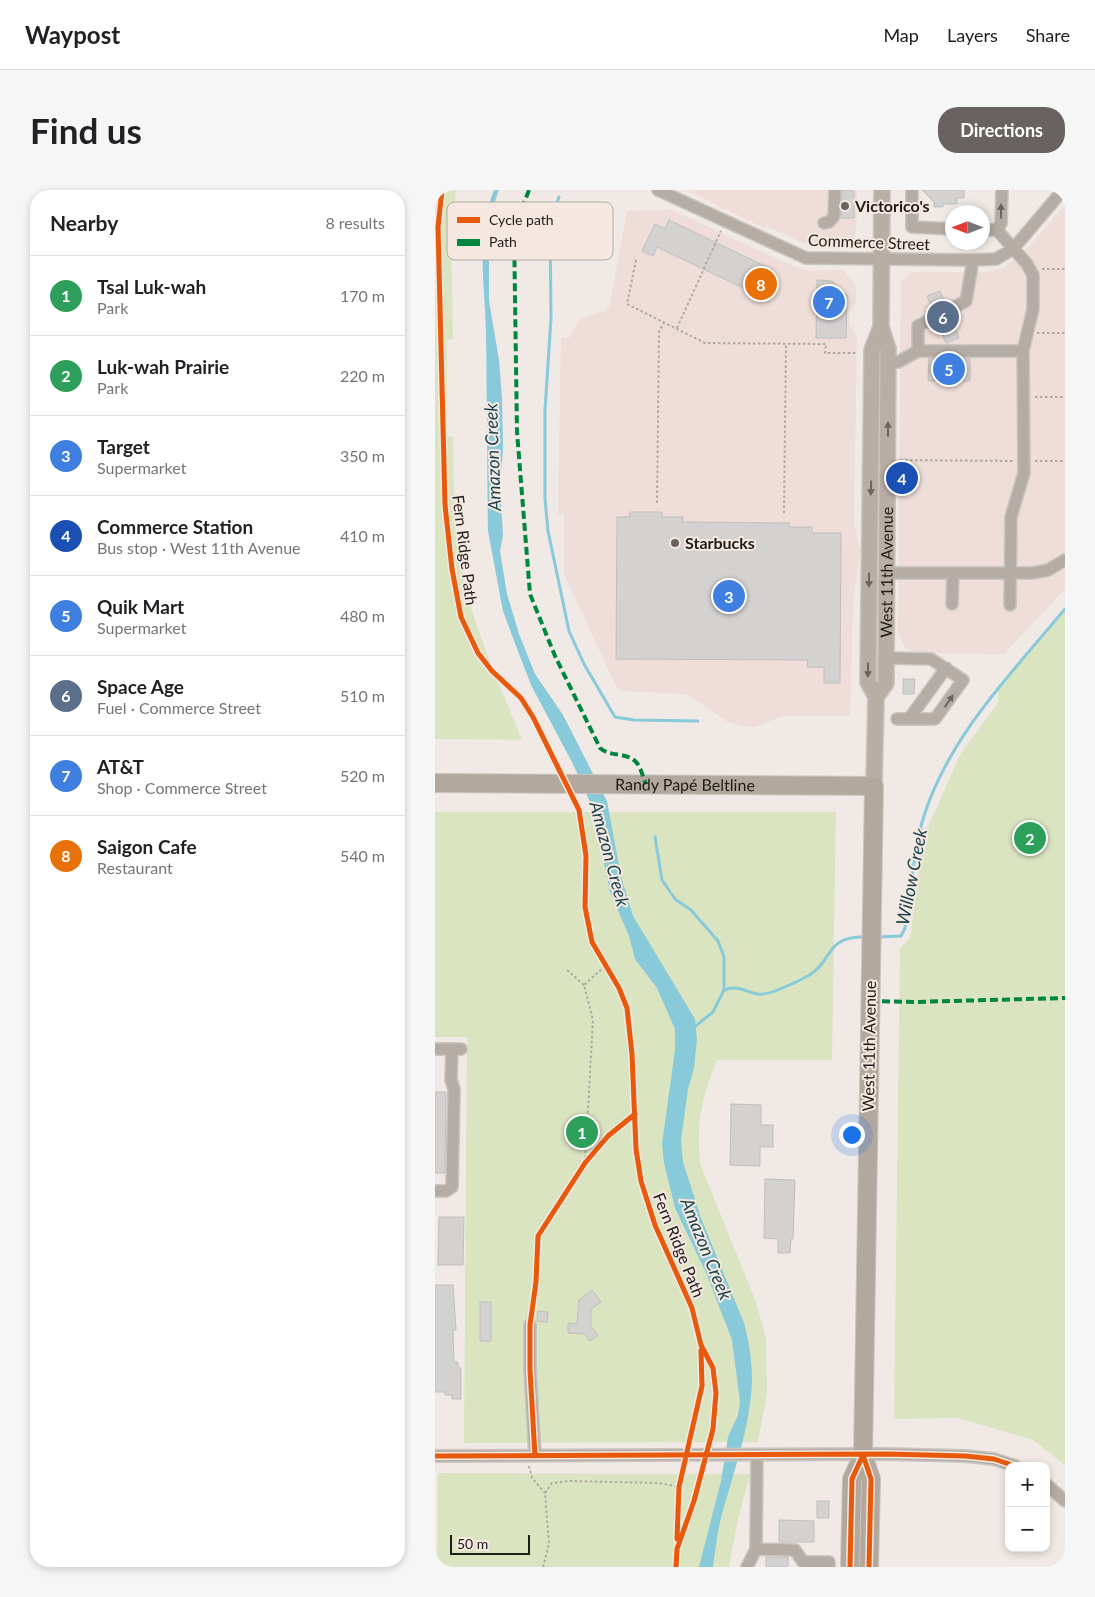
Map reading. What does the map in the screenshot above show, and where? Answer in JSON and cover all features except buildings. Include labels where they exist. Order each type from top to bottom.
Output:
[{"type":"highway","name":"Randy Papé Beltline","points":[[435,783],[874,786]]},
{"type":"highway","name":"West 11th Avenue","points":[[869,1567],[871,1479],[863,1455],[874,786]]},
{"type":"highway","name":"West 11th Avenue","points":[[850,1565],[852,1479],[863,1455]]},
{"type":"main road","name":"West 11th Avenue","points":[[876,697],[886,683],[888,349],[881,327],[882,190]]},
{"type":"main road","name":"West 11th Avenue","points":[[874,786],[876,697],[868,682],[872,350],[881,327]]},
{"type":"main road","points":[[870,514],[877,515],[879,519],[879,550],[886,566]]},
{"type":"street","name":"Commerce Street","points":[[658,190],[806,258],[881,260],[973,260],[996,258],[1013,249],[1063,190]]},
{"type":"street","points":[[824,223],[829,222],[834,216],[835,190]]},
{"type":"street","points":[[912,190],[913,228],[945,229]]},
{"type":"street","points":[[997,230],[1001,221],[1002,190]]},
{"type":"street","points":[[990,230],[997,230],[1031,269],[1033,309],[1023,351],[1024,473],[1011,517],[1010,605]]},
{"type":"street","points":[[918,351],[918,326],[966,301],[973,260]]},
{"type":"street","points":[[888,362],[898,362],[918,351],[1023,351]]},
{"type":"street","points":[[886,566],[953,573],[1042,572],[1055,568],[1065,560]]},
{"type":"street","points":[[952,604],[953,573]]},
{"type":"street","points":[[886,658],[931,659],[946,668],[963,680],[935,719],[903,719],[946,668]]},
{"type":"street","points":[[435,1049],[456,1049],[451,1080],[454,1089],[452,1187],[446,1191],[435,1191]]},
{"type":"street","points":[[531,1325],[532,1456]]},
{"type":"street","points":[[435,1456],[965,1456],[994,1459],[1005,1463]]},
{"type":"street","points":[[747,1567],[756,1549],[754,1456]]},
{"type":"street","points":[[1050,1488],[1065,1501]]},
{"type":"street","points":[[756,1549],[795,1550],[803,1562],[850,1565]]},
{"type":"path","points":[[677,328],[725,222]]},
{"type":"path","points":[[636,260],[627,304],[705,343],[826,344],[825,353],[857,353]]},
{"type":"path","points":[[1031,269],[1065,268]]},
{"type":"path","points":[[657,503],[659,332],[664,322]]},
{"type":"path","points":[[1028,333],[1065,333]]},
{"type":"path","points":[[784,513],[786,344]]},
{"type":"path","points":[[1024,398],[1065,398]]},
{"type":"path","points":[[888,460],[1065,461]]},
{"type":"path","points":[[584,985],[600,970],[603,963]]},
{"type":"path","points":[[603,963],[611,975]]},
{"type":"path","points":[[567,970],[584,985],[593,1020],[585,1163]]},
{"type":"path","points":[[580,1170],[591,1156]]},
{"type":"path","points":[[532,1456],[532,1478],[545,1493],[549,1544],[543,1567]]},
{"type":"path","points":[[545,1493],[552,1483],[570,1480],[666,1484],[667,1486],[679,1487]]},
{"type":"path","points":[[678,1495],[681,1480]]},
{"type":"shaded area","points":[[687,190],[857,190],[856,234],[853,240],[843,245],[805,244],[766,226],[764,228]]},
{"type":"shaded area","points":[[1065,205],[1065,589],[1004,654],[914,653],[904,646],[898,632],[901,282],[910,273],[915,272],[987,272],[1005,267],[1026,250]]},
{"type":"shaded area","points":[[672,210],[795,267],[809,271],[843,270],[856,286],[856,303],[849,313],[849,325],[857,335],[854,522],[860,551],[853,602],[850,716],[782,716],[755,727],[741,726],[726,721],[687,694],[621,691],[617,688],[564,574],[564,514],[558,514],[561,338],[569,338],[580,319],[605,311],[610,305],[627,211]]},
{"type":"green space","points":[[435,190],[456,190],[454,202],[447,202],[447,260],[452,260],[453,339],[447,340],[447,436],[453,437],[454,502],[458,551],[472,611],[522,740],[435,739]]},
{"type":"green space","points":[[1065,610],[1065,1465],[1033,1440],[958,1418],[894,1419],[900,948],[910,938],[924,836],[961,753],[998,703],[998,686]]},
{"type":"green space","points":[[435,812],[836,812],[832,1060],[717,1060],[707,1086],[699,1125],[701,1166],[756,1302],[766,1338],[767,1394],[758,1442],[464,1443],[467,1037],[435,1037]]},
{"type":"green space","points":[[438,1473],[750,1474],[738,1519],[729,1567],[437,1567]]},
{"type":"water","points":[[494,190],[499,190],[495,202],[490,202]]},
{"type":"water","name":"Amazon Creek","points":[[483,261],[489,261],[489,301],[499,360],[502,398],[503,449],[500,488],[503,536],[500,551],[507,594],[519,634],[535,674],[563,715],[607,801],[621,876],[633,916],[695,1019],[697,1040],[694,1068],[688,1089],[681,1140],[683,1162],[701,1218],[744,1323],[750,1351],[752,1379],[745,1433],[720,1522],[713,1567],[699,1567],[721,1481],[728,1437],[738,1415],[740,1402],[732,1340],[707,1275],[675,1208],[664,1163],[662,1144],[675,1050],[675,1029],[657,988],[635,959],[629,936],[610,892],[593,809],[573,764],[532,687],[503,611],[488,531],[486,333]]},
{"type":"waterway","points":[[557,202],[559,197]]},
{"type":"waterway","points":[[550,260],[551,318],[545,410],[545,499],[548,531],[569,631],[584,664],[615,717],[634,720],[698,721]]},
{"type":"waterway","name":"Willow Creek","points":[[877,937],[901,936],[905,928],[919,833],[934,789],[948,761],[983,708],[1003,682],[1065,609]]},
{"type":"waterway","points":[[655,837],[662,880],[675,899],[691,910],[718,941],[724,957],[724,990]]},
{"type":"waterway","name":"Willow Creek","points":[[693,1028],[713,1012],[724,990],[737,988],[757,994],[775,991],[808,976],[816,970],[831,950],[842,941],[865,937]]},
{"type":"marked path","points":[[524,202],[529,190]]},
{"type":"marked path","points":[[514,260],[517,432],[530,594],[555,656],[600,748],[609,753],[623,755],[636,762],[646,784]]},
{"type":"marked path","points":[[870,1001],[914,1002],[1065,998]]},
{"type":"cycle path","name":"Fern Ridge Path","points":[[442,190],[438,227],[445,505],[452,569],[461,617],[478,653],[492,671],[521,698],[533,717],[579,810],[586,856],[585,907],[592,942],[619,988],[627,1008],[632,1054],[636,1149],[641,1181],[655,1225],[692,1308],[701,1345],[713,1368],[716,1393],[713,1429],[694,1501],[677,1549],[676,1567]]},
{"type":"cycle path","points":[[535,1456],[530,1370],[530,1325],[536,1282],[538,1236],[585,1163],[608,1136],[635,1114]]},
{"type":"cycle path","points":[[677,1539],[679,1487],[702,1386],[701,1350]]},
{"type":"cycle path","points":[[435,1456],[887,1454],[965,1456],[994,1459],[1005,1463]]},
{"type":"cycle path","points":[[863,1455],[871,1479],[869,1567]]},
{"type":"cycle path","points":[[850,1567],[852,1479],[863,1455]]},
{"type":"place","name":"Victorico's","points":[[845,206]]},
{"type":"place","name":"Saigon Cafe","points":[[761,284]]},
{"type":"place","name":"AT&T","points":[[829,302]]},
{"type":"place","name":"Space Age","points":[[943,317]]},
{"type":"place","name":"Quik Mart","points":[[949,369]]},
{"type":"place","name":"Commerce Station","points":[[902,478]]},
{"type":"place","name":"Starbucks","points":[[675,543]]},
{"type":"place","name":"Target","points":[[729,596]]},
{"type":"place","name":"Luk-wah Prairie","points":[[1030,838]]},
{"type":"place","name":"Tsal Luk-wah","points":[[582,1132]]}]
